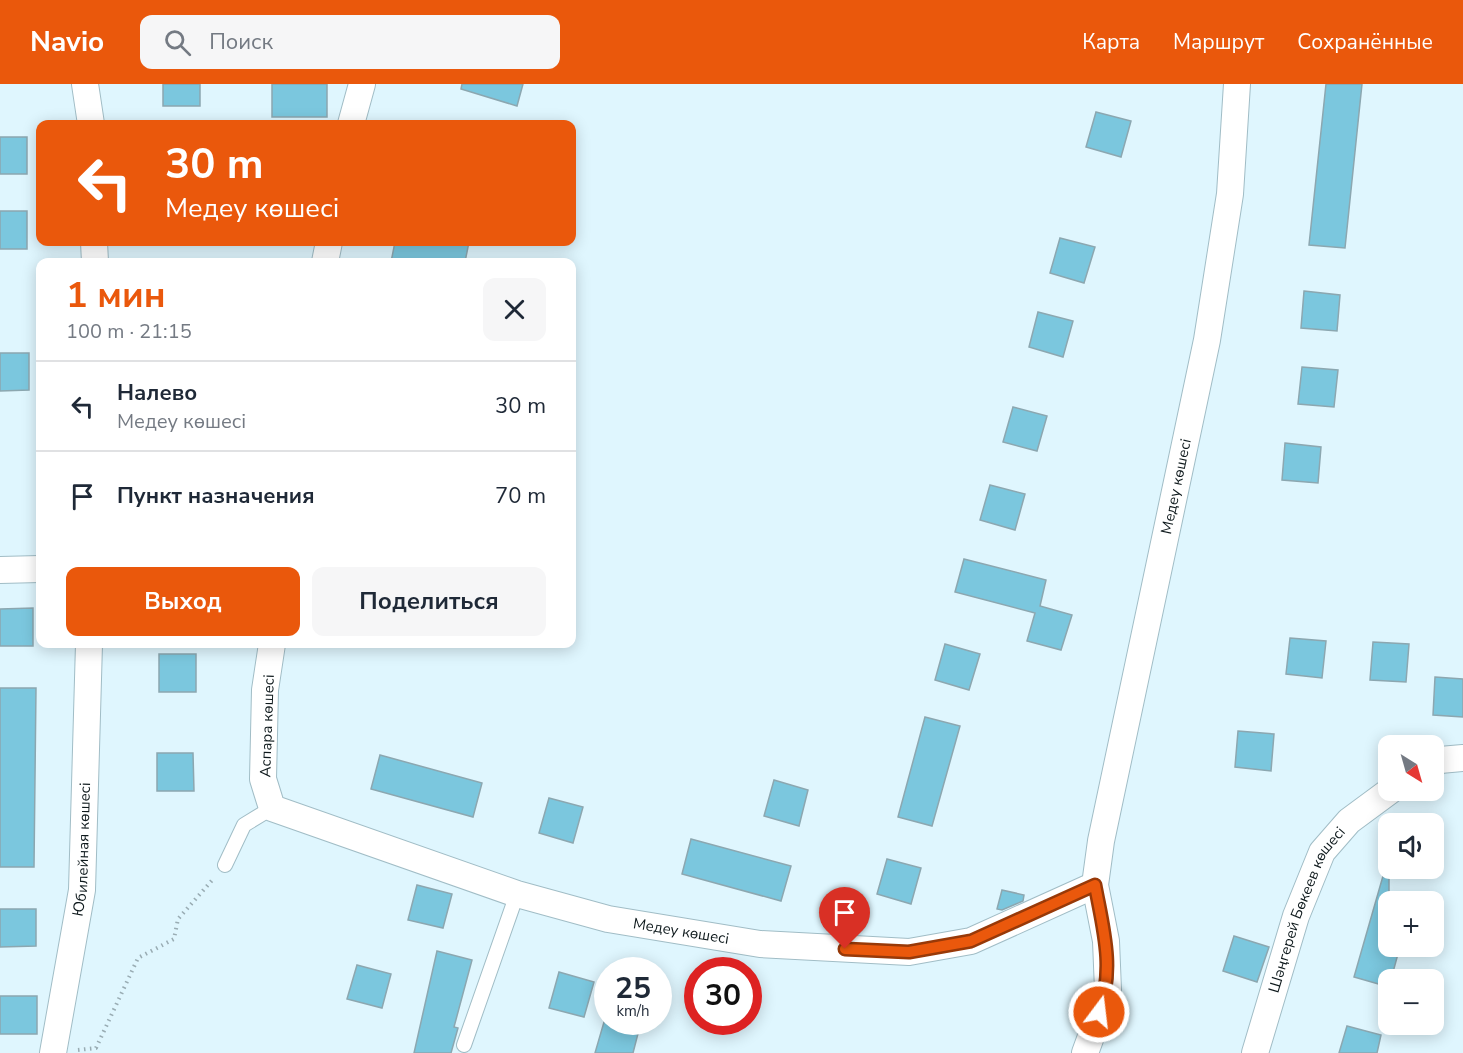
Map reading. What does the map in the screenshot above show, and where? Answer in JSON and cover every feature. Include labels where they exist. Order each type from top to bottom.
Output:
[{"type":"street","points":[[85,84],[90,120]]},
{"type":"street","points":[[352,120],[362,84]]},
{"type":"street","name":"Медеу көшесі","points":[[1086,1053],[1107,990],[1106,941],[1095,885],[1103,830],[1207,340],[1230,194],[1236,84]]},
{"type":"street","points":[[0,570],[36,569]]},
{"type":"street","name":"Юбилейная көшесі","points":[[61,1052],[82,890],[88,648]]},
{"type":"street","name":"Аспара көшесі","points":[[271,648],[266,690],[263,779],[272,808]]},
{"type":"street","points":[[1444,760],[1463,758]]},
{"type":"street","name":"Шәңгерей Бөкеев көшесі","points":[[1255,1053],[1296,916],[1322,852],[1349,821],[1378,800]]},
{"type":"street","name":"Медеу көшесі","points":[[272,808],[517,894],[608,919],[760,944],[909,952],[971,941],[1095,885]]},
{"type":"lane","points":[[225,865],[244,825],[272,808]]},
{"type":"lane","points":[[464,1045],[517,894]]},
{"type":"path","points":[[61,1052],[96,1048],[138,958],[174,939],[178,919],[225,865]]},
{"type":"building","points":[[163,84],[200,84],[200,106],[163,106]]},
{"type":"building","points":[[272,84],[327,84],[327,117],[272,117]]},
{"type":"building","points":[[462,84],[523,84],[517,106],[461,89]]},
{"type":"building","points":[[1326,84],[1362,84],[1345,248],[1309,245]]},
{"type":"building","points":[[1096,112],[1131,121],[1121,157],[1086,147]]},
{"type":"building","points":[[0,137],[27,137],[27,174],[0,174]]},
{"type":"building","points":[[0,211],[27,211],[27,249],[0,249]]},
{"type":"building","points":[[1060,238],[1095,247],[1084,283],[1050,273]]},
{"type":"building","points":[[394,246],[468,246],[466,258],[392,258]]},
{"type":"building","points":[[1304,291],[1340,295],[1337,331],[1301,328]]},
{"type":"building","points":[[1038,312],[1073,321],[1063,357],[1029,347]]},
{"type":"building","points":[[0,353],[29,353],[29,390],[0,391]]},
{"type":"building","points":[[1302,367],[1338,370],[1334,407],[1298,404]]},
{"type":"building","points":[[1013,407],[1047,416],[1037,451],[1003,442]]},
{"type":"building","points":[[1285,443],[1321,447],[1318,483],[1282,480]]},
{"type":"building","points":[[990,485],[1025,494],[1015,530],[980,520]]},
{"type":"building","points":[[964,559],[1046,580],[1040,606],[1072,615],[1061,650],[1027,641],[1035,613],[955,592]]},
{"type":"building","points":[[33,608],[33,646],[0,646],[0,609]]},
{"type":"building","points":[[1290,638],[1326,641],[1322,678],[1286,674]]},
{"type":"building","points":[[1373,642],[1409,644],[1406,682],[1370,680]]},
{"type":"building","points":[[945,644],[980,654],[969,690],[935,680]]},
{"type":"building","points":[[159,654],[196,654],[196,692],[159,692]]},
{"type":"building","points":[[1435,677],[1463,679],[1463,717],[1433,715]]},
{"type":"building","points":[[0,688],[36,688],[34,867],[0,867]]},
{"type":"building","points":[[925,717],[960,726],[932,826],[898,817]]},
{"type":"building","points":[[1238,731],[1274,734],[1271,771],[1235,767]]},
{"type":"building","points":[[157,753],[193,753],[194,791],[157,791]]},
{"type":"building","points":[[380,755],[482,783],[473,817],[371,789]]},
{"type":"building","points":[[774,780],[808,790],[799,826],[764,816]]},
{"type":"building","points":[[549,798],[583,807],[573,843],[539,833]]},
{"type":"building","points":[[691,839],[791,866],[781,901],[682,874]]},
{"type":"building","points":[[887,859],[921,868],[911,904],[877,894]]},
{"type":"building","points":[[1382,879],[1389,879],[1389,891],[1379,891]]},
{"type":"building","points":[[417,885],[452,894],[443,928],[408,920]]},
{"type":"building","points":[[1002,890],[1024,895],[1023,901],[1002,910],[997,909]]},
{"type":"building","points":[[1378,893],[1378,957],[1397,957],[1394,969],[1378,969],[1378,984],[1354,977]]},
{"type":"building","points":[[0,909],[36,909],[36,946],[0,947]]},
{"type":"building","points":[[1234,936],[1269,947],[1257,982],[1223,971]]},
{"type":"building","points":[[437,951],[472,960],[454,1027],[458,1028],[451,1053],[414,1053]]},
{"type":"building","points":[[357,965],[391,974],[382,1008],[347,999]]},
{"type":"building","points":[[559,972],[594,982],[584,1017],[549,1008]]},
{"type":"building","points":[[0,996],[37,996],[37,1034],[0,1034]]},
{"type":"building","points":[[1347,1026],[1381,1035],[1377,1053],[1339,1053]]},
{"type":"building","points":[[600,1035],[638,1035],[633,1053],[595,1053]]},
{"type":"route","points":[[845,949],[909,952],[971,941],[1095,885],[1106,941],[1107,990],[1099,1012]]}]
